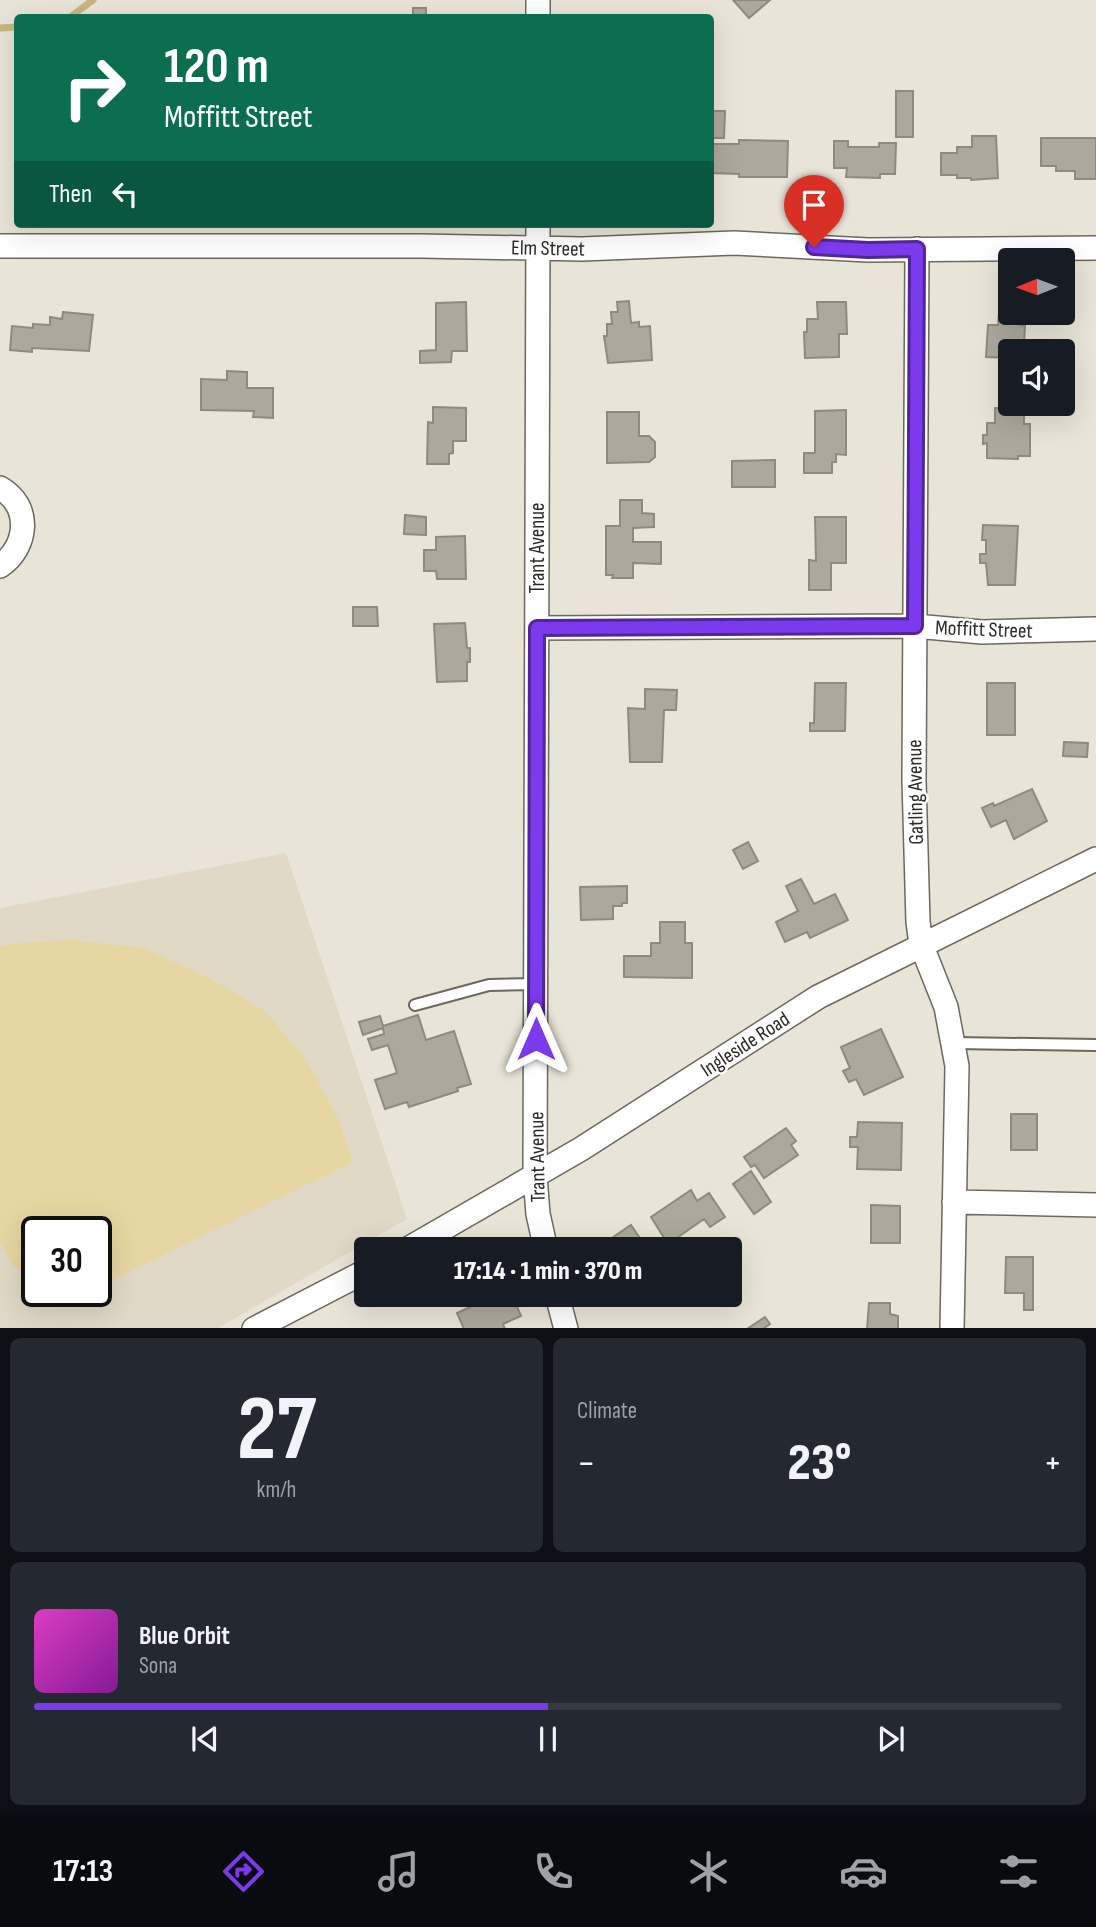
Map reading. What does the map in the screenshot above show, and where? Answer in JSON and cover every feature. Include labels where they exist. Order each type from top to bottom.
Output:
[{"type":"street","name":"Trant Avenue","points":[[538,228],[535,1176],[538,1214],[544,1237]]},
{"type":"street","name":"Elm Street","points":[[0,246],[582,249],[734,243],[868,250],[1096,248]]},
{"type":"street","name":"Gatling Avenue","points":[[917,249],[914,780],[918,922],[922,944],[946,1007],[957,1066],[952,1328]]},
{"type":"street","points":[[0,488],[15,500],[24,530],[13,555],[0,566]]},
{"type":"street","name":"Moffitt Street","points":[[537,628],[915,626],[982,632],[1096,629]]},
{"type":"street","name":"Ingleside Road","points":[[429,1237],[581,1150],[818,997],[1096,859]]},
{"type":"street","points":[[954,1202],[1096,1205]]},
{"type":"street","points":[[254,1328],[354,1277]]},
{"type":"street","points":[[560,1307],[566,1328]]},
{"type":"lane","points":[[415,1005],[489,985],[537,984]]},
{"type":"lane","points":[[954,1042],[1096,1045]]},
{"type":"shaded area","points":[[286,853],[407,1219],[376,1237],[354,1237],[354,1250],[218,1328],[0,1328],[0,908]]},
{"type":"shaded area","points":[[70,940],[143,948],[209,978],[265,1011],[305,1058],[337,1116],[353,1162],[112,1280],[112,1216],[21,1216],[21,1268],[13,1266],[0,1242],[0,947]]},
{"type":"building","points":[[733,0],[770,0],[749,18]]},
{"type":"building","points":[[413,8],[426,8],[426,14],[413,14]]},
{"type":"building","points":[[896,91],[913,91],[913,137],[896,137]]},
{"type":"building","points":[[714,111],[725,111],[724,138],[714,138]]},
{"type":"building","points":[[972,136],[996,136],[998,178],[971,180],[957,178],[957,175],[941,175],[941,153],[957,153],[957,147],[972,147]]},
{"type":"building","points":[[1041,138],[1096,138],[1096,179],[1075,179],[1075,171],[1056,171],[1056,166],[1041,166]]},
{"type":"building","points":[[739,140],[788,141],[787,177],[739,177],[739,174],[714,173],[714,144],[739,144]]},
{"type":"building","points":[[834,141],[848,141],[848,147],[879,147],[879,143],[896,143],[895,174],[880,174],[880,178],[846,177],[847,168],[834,168]]},
{"type":"building","points":[[629,301],[631,323],[639,322],[639,327],[650,326],[652,360],[608,363],[604,336],[607,336],[607,324],[612,324],[611,312],[618,312],[617,302]]},
{"type":"building","points":[[466,302],[467,351],[452,351],[451,362],[420,363],[420,351],[436,350],[436,303]]},
{"type":"building","points":[[817,302],[846,302],[847,334],[839,334],[839,357],[805,358],[804,332],[807,332],[807,319],[818,319]]},
{"type":"building","points":[[63,312],[93,315],[89,351],[32,348],[32,352],[10,350],[12,326],[33,328],[33,324],[50,325],[50,317],[62,319]]},
{"type":"building","points":[[988,325],[1025,326],[1024,339],[998,339],[998,358],[986,357]]},
{"type":"building","points":[[227,371],[247,372],[247,388],[273,388],[273,418],[253,417],[254,411],[201,410],[201,379],[227,380]]},
{"type":"building","points":[[433,407],[466,408],[466,441],[453,441],[449,464],[427,464],[428,422],[433,423]]},
{"type":"building","points":[[995,408],[998,408],[998,416],[1024,416],[1024,424],[1030,424],[1030,456],[1018,456],[1018,459],[987,458],[987,443],[983,444],[983,435],[987,435],[987,423],[995,423]]},
{"type":"building","points":[[846,410],[846,455],[836,454],[836,462],[832,462],[832,473],[804,473],[804,453],[815,453],[815,411]]},
{"type":"building","points":[[607,412],[639,412],[639,436],[649,436],[655,442],[655,457],[649,462],[607,463]]},
{"type":"building","points":[[775,460],[775,487],[732,487],[732,461]]},
{"type":"building","points":[[620,500],[642,500],[642,513],[654,514],[654,527],[633,528],[633,542],[661,542],[661,564],[633,563],[633,578],[612,578],[613,575],[606,575],[606,526],[620,526]]},
{"type":"building","points":[[405,515],[426,517],[426,535],[404,534]]},
{"type":"building","points":[[815,517],[846,517],[846,563],[831,563],[831,590],[809,590],[809,560],[816,561]]},
{"type":"building","points":[[983,525],[1018,526],[1015,585],[988,585],[986,563],[980,563],[980,554],[986,554],[986,540],[982,540]]},
{"type":"building","points":[[465,536],[466,579],[437,579],[436,571],[424,571],[424,550],[436,550],[436,537]]},
{"type":"building","points":[[353,607],[377,607],[378,626],[353,626]]},
{"type":"building","points":[[465,623],[467,648],[470,648],[467,681],[437,682],[434,624]]},
{"type":"building","points":[[815,683],[846,683],[845,731],[810,731],[810,723],[814,723]]},
{"type":"building","points":[[987,683],[1015,683],[1015,735],[987,735]]},
{"type":"building","points":[[645,689],[677,690],[676,710],[664,710],[662,762],[630,762],[628,708],[645,709]]},
{"type":"building","points":[[1064,742],[1088,743],[1087,757],[1063,756]]},
{"type":"building","points":[[1032,789],[1047,821],[1014,839],[1006,820],[991,827],[982,808],[993,803],[994,806]]},
{"type":"building","points":[[748,842],[758,861],[743,869],[733,850]]},
{"type":"building","points":[[801,879],[814,904],[835,894],[848,920],[810,938],[807,932],[785,942],[776,922],[798,911],[786,886]]},
{"type":"building","points":[[627,886],[627,903],[613,906],[613,919],[581,920],[580,887]]},
{"type":"building","points":[[660,922],[685,922],[685,943],[692,943],[692,978],[624,977],[624,956],[651,956],[651,943],[660,943]]},
{"type":"building","points":[[418,1015],[426,1040],[454,1031],[471,1084],[409,1107],[407,1102],[385,1109],[375,1080],[397,1073],[388,1045],[372,1050],[368,1039],[384,1034],[383,1028],[363,1035],[359,1022],[380,1016],[383,1026]]},
{"type":"building","points":[[881,1029],[903,1077],[864,1095],[856,1079],[849,1082],[843,1071],[850,1068],[841,1047]]},
{"type":"building","points":[[1011,1114],[1037,1114],[1037,1150],[1011,1150]]},
{"type":"building","points":[[858,1122],[902,1123],[901,1170],[857,1169],[858,1147],[850,1147],[850,1137],[857,1137]]},
{"type":"building","points":[[786,1128],[796,1141],[791,1145],[798,1155],[764,1178],[755,1165],[751,1167],[744,1157]]},
{"type":"building","points":[[751,1171],[771,1202],[754,1214],[733,1184]]},
{"type":"building","points":[[691,1190],[697,1201],[709,1193],[725,1217],[710,1227],[704,1219],[678,1237],[664,1237],[651,1217]]},
{"type":"building","points":[[871,1205],[900,1206],[900,1243],[871,1243]]},
{"type":"building","points":[[631,1225],[639,1237],[613,1237]]},
{"type":"building","points":[[1006,1257],[1033,1257],[1033,1310],[1024,1310],[1024,1293],[1005,1293]]},
{"type":"building","points":[[869,1303],[890,1303],[890,1314],[898,1316],[898,1328],[867,1328]]},
{"type":"building","points":[[470,1307],[517,1307],[521,1316],[503,1324],[505,1328],[464,1328],[457,1313]]},
{"type":"building","points":[[765,1317],[770,1324],[764,1328],[748,1328]]},
{"type":"waterway","points":[[74,14],[93,0]]},
{"type":"waterway","points":[[0,28],[14,27]]},
{"type":"route","points":[[536,1039],[537,628],[915,626],[917,249],[814,247]]}]
